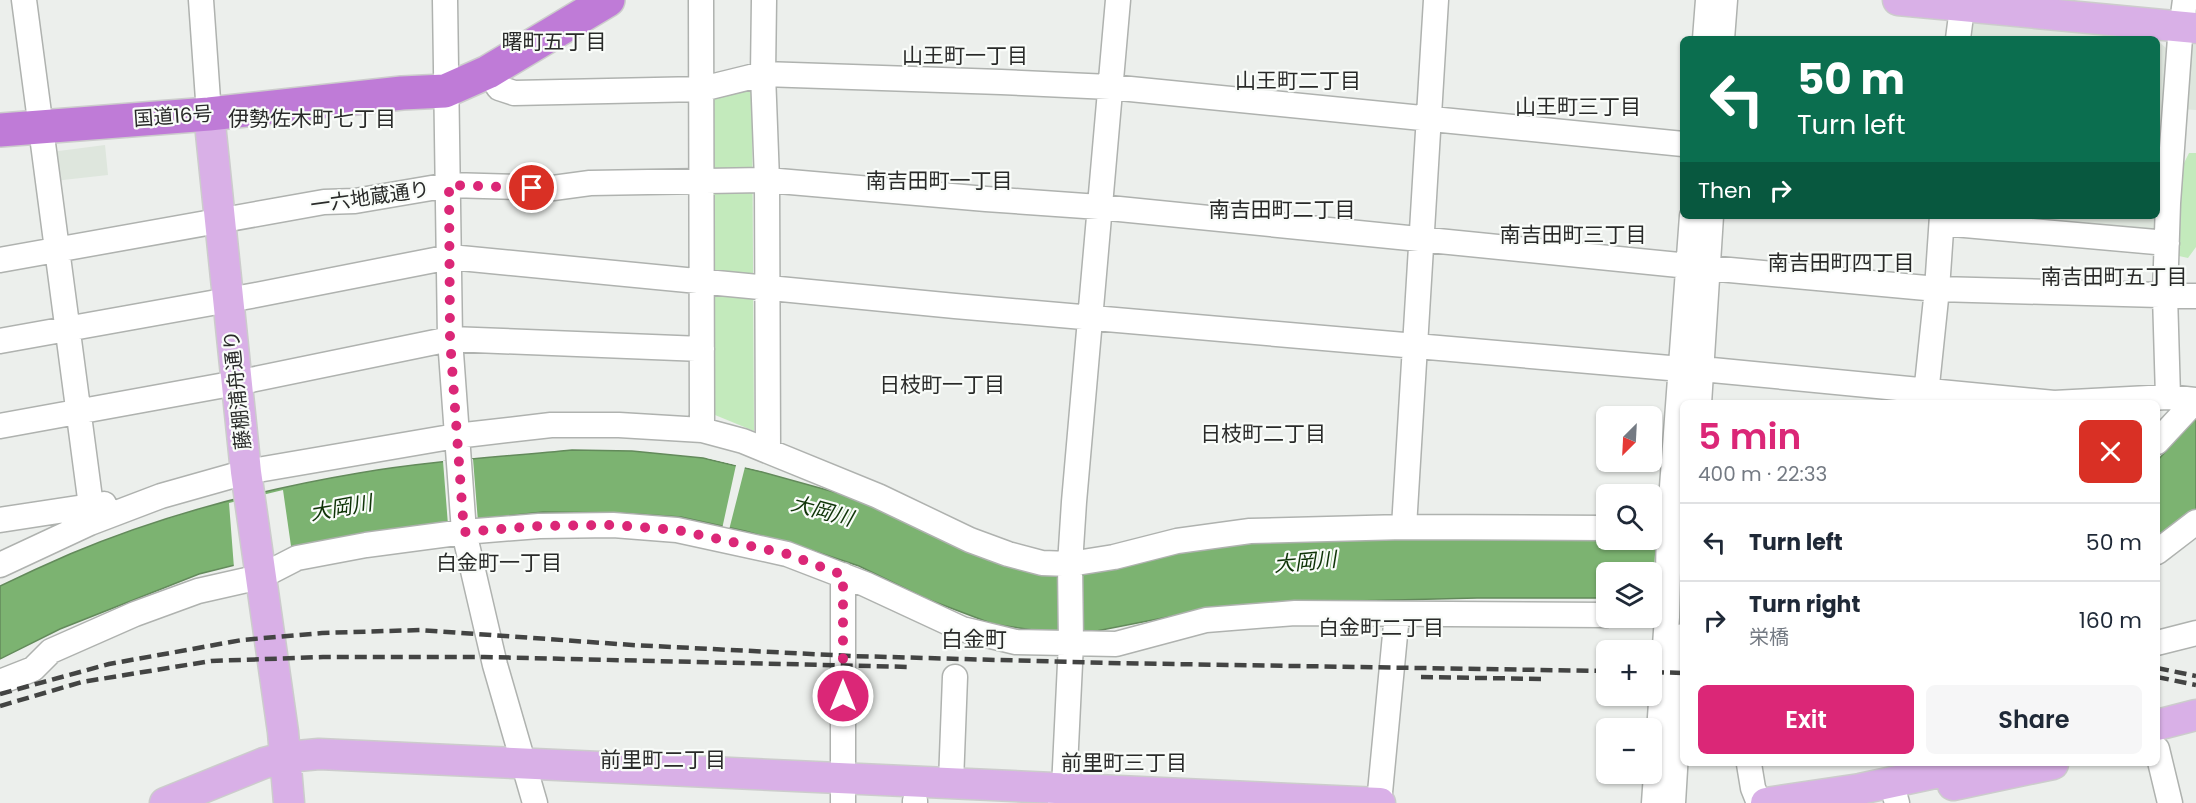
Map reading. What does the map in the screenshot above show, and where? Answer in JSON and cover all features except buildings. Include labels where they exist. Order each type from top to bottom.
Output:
[{"type":"highway","name":"国道16号","points":[[445,81],[566,0]]},
{"type":"highway","name":"国道16号","points":[[0,112],[40,117],[445,81],[488,72],[609,0]]},
{"type":"highway","name":"国道16号","points":[[0,130],[40,117]]},
{"type":"main road","points":[[1898,0],[2189,15]]},
{"type":"main road","points":[[2102,0],[2189,15]]},
{"type":"main road","name":"藤棚浦舟通り","points":[[208,103],[246,472],[288,779]]},
{"type":"main road","points":[[2160,724],[2196,715]]},
{"type":"main road","points":[[2160,737],[2196,729]]},
{"type":"main road","points":[[165,803],[264,763],[288,779],[310,803]]},
{"type":"main road","points":[[1866,803],[1971,766]]},
{"type":"main road","points":[[1766,803],[1894,794],[2042,766]]},
{"type":"main road","points":[[205,803],[257,783],[320,772],[718,793],[955,793],[1380,803]]},
{"type":"main road","points":[[844,792],[915,802],[955,793]]},
{"type":"street","points":[[24,0],[68,328],[90,515]]},
{"type":"street","name":"藤棚浦舟通り","points":[[201,0],[208,103]]},
{"type":"street","points":[[445,0],[450,339],[464,528],[495,665],[530,784]]},
{"type":"street","points":[[701,0],[702,430]]},
{"type":"street","points":[[764,0],[768,450]]},
{"type":"street","points":[[1062,795],[1071,641],[1070,567],[1118,0]]},
{"type":"street","points":[[1404,527],[1417,346],[1436,0]]},
{"type":"street","points":[[1705,36],[1708,0]]},
{"type":"street","points":[[1722,36],[1725,0]]},
{"type":"street","points":[[1958,36],[1963,3]]},
{"type":"street","points":[[2168,397],[2165,295],[2168,203],[2189,15]]},
{"type":"street","points":[[488,72],[499,88],[514,93],[702,89],[763,74],[1110,87],[1680,144]]},
{"type":"street","name":"一六地蔵通り","points":[[0,260],[324,202],[355,201],[449,185],[553,188],[590,183],[767,180],[986,200],[1099,207],[1938,289],[2196,296]]},
{"type":"street","points":[[1692,219],[1698,266]]},
{"type":"street","points":[[1687,400],[1691,369],[1698,266],[1710,219]]},
{"type":"street","points":[[1926,396],[1938,289],[1942,219],[2167,243]]},
{"type":"street","points":[[0,340],[228,300],[450,257],[1090,318],[1691,369],[1926,396],[1999,400]]},
{"type":"street","points":[[0,426],[236,383],[450,339],[702,349]]},
{"type":"street","points":[[1691,369],[1698,400]]},
{"type":"street","points":[[2111,400],[2168,397],[2196,400]]},
{"type":"street","points":[[2160,439],[2196,400]]},
{"type":"street","points":[[0,520],[90,515],[246,472],[457,448],[551,425],[619,425],[702,430],[743,441],[878,496],[970,540],[1008,554],[1042,563],[1070,567],[1177,542],[1250,531],[1404,527],[1596,528]]},
{"type":"street","points":[[1662,587],[1680,445]]},
{"type":"street","points":[[0,565],[90,515]]},
{"type":"street","points":[[2160,550],[2196,522]]},
{"type":"street","points":[[0,682],[33,669],[51,651],[135,614],[198,591],[260,577],[297,558],[464,528],[613,525],[677,530],[787,554],[911,604],[962,629],[1016,642],[1071,641],[1116,644],[1206,620],[1296,613],[1596,615]]},
{"type":"street","points":[[843,575],[844,792]]},
{"type":"street","points":[[1380,803],[1397,614]]},
{"type":"street","points":[[1654,803],[1659,628]]},
{"type":"street","points":[[2160,642],[2196,633]]},
{"type":"street","points":[[955,677],[955,793]]},
{"type":"street","points":[[1673,803],[1680,686]]},
{"type":"street","points":[[2160,762],[2170,803]]},
{"type":"street","points":[[1749,766],[1759,803]]},
{"type":"shaded area","points":[[1973,23],[2111,36],[1972,36]]},
{"type":"shaded area","points":[[2160,43],[2166,48],[2160,164]]},
{"type":"shaded area","points":[[2192,45],[2196,45],[2196,110],[2182,109],[2187,50]]},
{"type":"shaded area","points":[[752,87],[754,431],[715,415],[712,100]]},
{"type":"shaded area","points":[[105,145],[108,175],[54,181],[51,152]]},
{"type":"shaded area","points":[[2189,153],[2196,153],[2196,247],[2188,258],[2179,256],[2182,167]]},
{"type":"shaded area","points":[[1979,219],[2157,219],[2156,242]]},
{"type":"water","points":[[2196,418],[2196,509],[2160,536],[2160,458]]},
{"type":"water","name":"大岡川","points":[[572,450],[632,451],[703,458],[845,495],[1006,564],[1233,541],[1370,538],[1596,540],[1596,550],[1662,550],[1662,541],[1680,541],[1680,604],[1662,602],[1662,562],[1596,562],[1596,598],[1313,602],[1204,610],[1081,634],[993,624],[927,599],[859,566],[745,531],[681,517],[622,513],[543,512],[477,519],[291,551],[199,574],[60,629],[0,659],[0,586],[104,540],[213,505],[286,487],[412,465]]},
{"type":"pier","points":[[708,456],[776,472],[776,474],[745,467],[729,530],[722,529],[736,465],[707,458]]},
{"type":"pier","points":[[473,459],[478,522],[448,525],[443,461]]},
{"type":"pier","points":[[283,490],[292,553],[234,568],[229,503]]},
{"type":"pier","points":[[1662,538],[1680,540],[1680,607],[1662,605],[1662,562],[1655,562],[1655,550],[1662,550]]},
{"type":"railway","points":[[0,694],[109,664],[242,640],[322,633],[420,630],[632,645],[852,656],[1109,663],[1596,671]]},
{"type":"railway","points":[[0,706],[82,682],[211,661],[323,657],[484,657],[911,667]]},
{"type":"railway","points":[[2160,669],[2196,676]]},
{"type":"railway","points":[[1662,672],[1680,673]]},
{"type":"railway","points":[[1421,677],[1544,679]]},
{"type":"railway","points":[[2160,678],[2196,685]]},
{"type":"district","name":"曙町五丁目","points":[[554,42]]},
{"type":"district","name":"山王町一丁目","points":[[965,56]]},
{"type":"district","name":"山王町二丁目","points":[[1298,81]]},
{"type":"district","name":"山王町三丁目","points":[[1578,107]]},
{"type":"district","name":"伊勢佐木町七丁目","points":[[312,119]]},
{"type":"district","name":"南吉田町一丁目","points":[[939,181]]},
{"type":"district","name":"南吉田町二丁目","points":[[1282,210]]},
{"type":"district","name":"南吉田町三丁目","points":[[1573,235]]},
{"type":"district","name":"南吉田町四丁目","points":[[1841,263]]},
{"type":"district","name":"南吉田町五丁目","points":[[2114,277]]},
{"type":"district","name":"日枝町一丁目","points":[[942,385]]},
{"type":"district","name":"日枝町二丁目","points":[[1263,434]]},
{"type":"district","name":"白金町一丁目","points":[[499,563]]},
{"type":"district","name":"白金町二丁目","points":[[1381,628]]},
{"type":"district","name":"白金町","points":[[974,639]]},
{"type":"district","name":"前里町二丁目","points":[[663,760]]},
{"type":"district","name":"前里町三丁目","points":[[1124,763]]},
{"type":"route","points":[[532,188],[449,185],[450,339],[464,532],[539,526],[613,525],[677,530],[787,554],[843,575],[843,696]]}]
